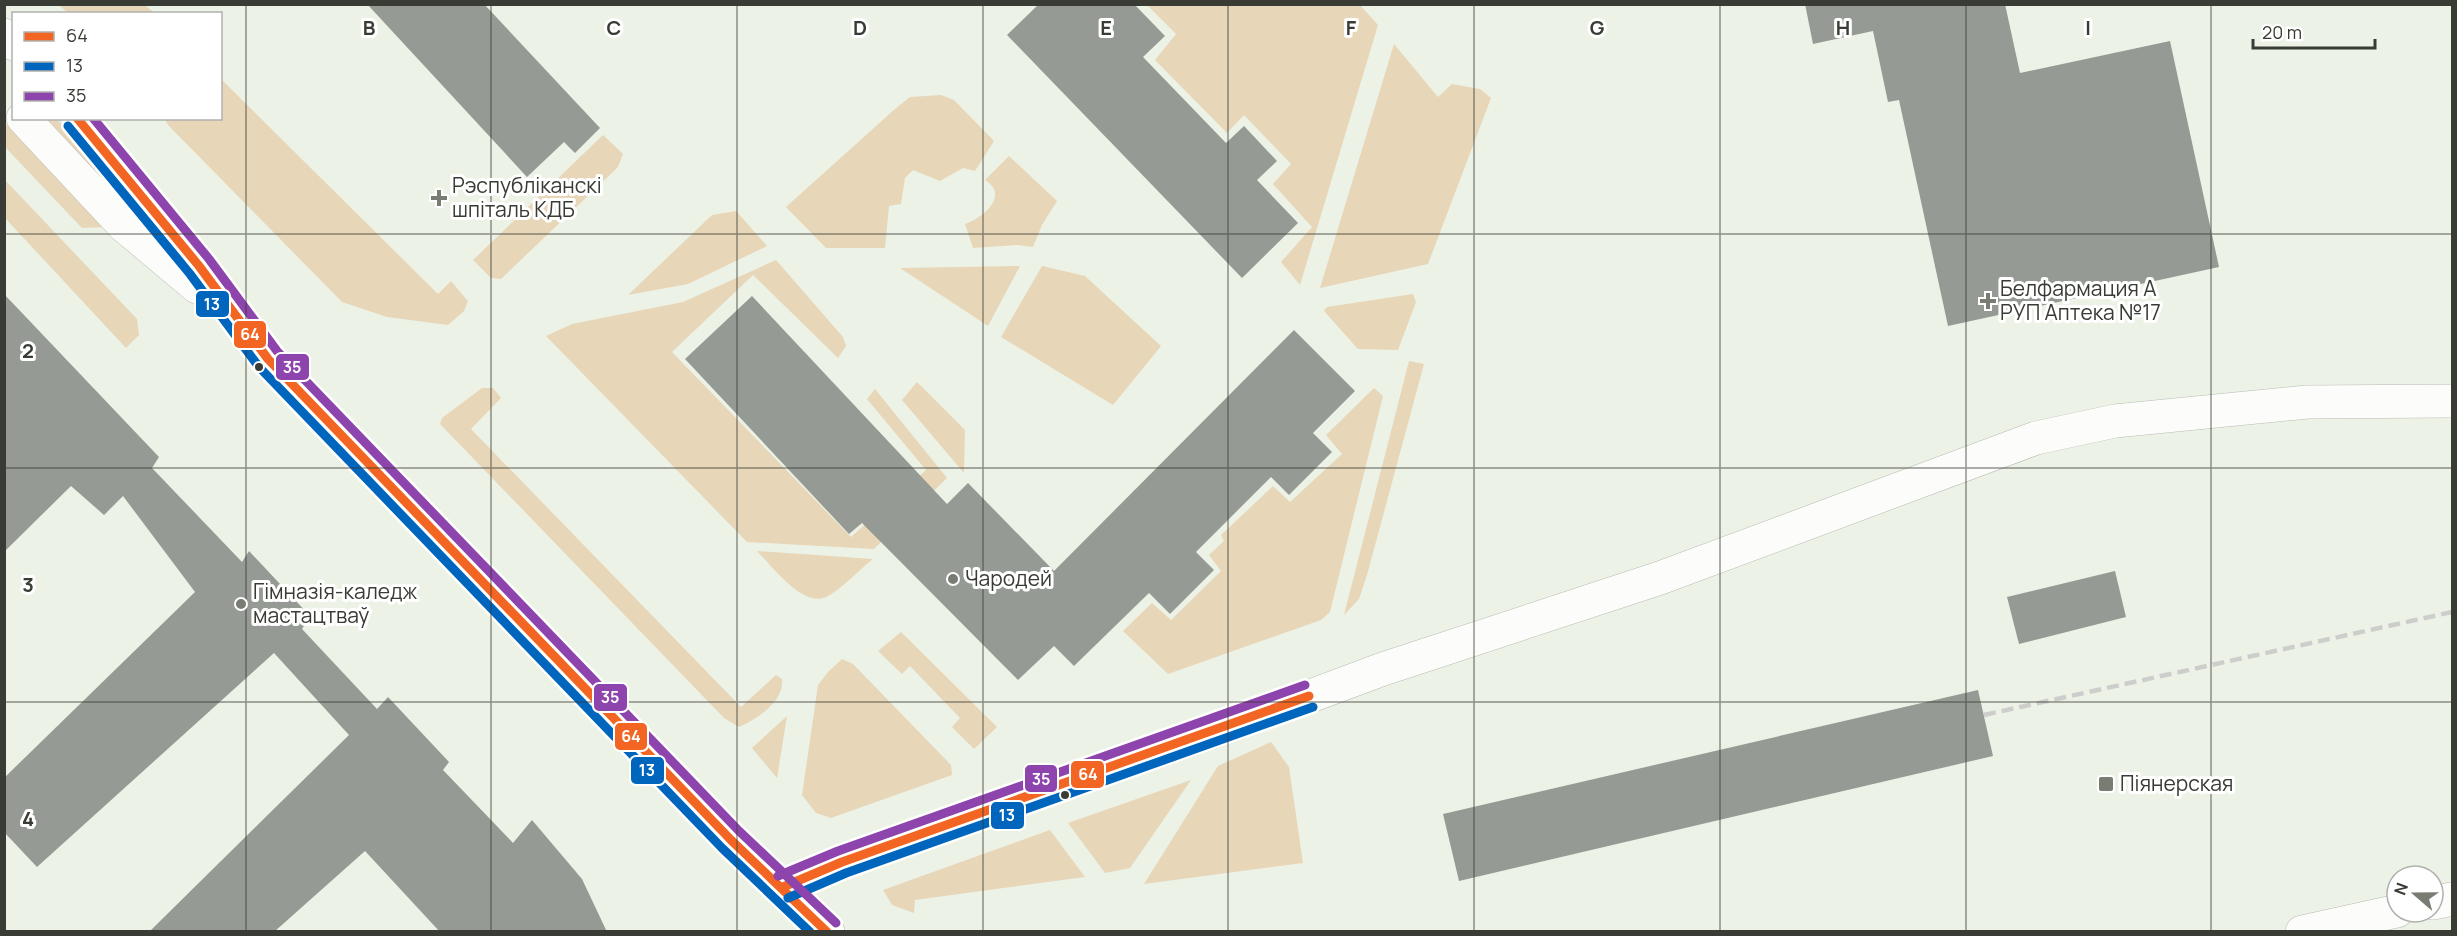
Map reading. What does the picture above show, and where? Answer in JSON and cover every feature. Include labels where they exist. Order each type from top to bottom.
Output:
[{"type":"street","points":[[25,120],[123,225],[247,328]]},
{"type":"street","points":[[79,120],[247,328],[268,359],[364,462],[731,840],[828,932]]},
{"type":"street","points":[[783,887],[842,862],[1227,727],[1383,669],[1660,578],[2036,438],[2115,421],[2307,402],[2452,401]]},
{"type":"street","points":[[2302,932],[2385,914]]},
{"type":"shaded area","points":[[59,5],[145,5],[153,12],[67,12]]},
{"type":"shaded area","points":[[1147,5],[1360,5],[1378,25],[1300,285],[1281,262],[1312,227],[1273,184],[1291,164],[1244,115],[1227,133],[1155,60],[1176,34]]},
{"type":"shaded area","points":[[1394,44],[1438,97],[1452,84],[1480,89],[1491,98],[1428,264],[1320,288]]},
{"type":"shaded area","points":[[222,80],[438,294],[451,281],[468,301],[464,311],[448,325],[387,317],[342,302],[166,120],[222,120]]},
{"type":"shaded area","points":[[941,95],[954,100],[994,141],[975,171],[963,168],[940,181],[913,170],[905,178],[901,204],[889,206],[885,248],[826,248],[786,207],[910,97]]},
{"type":"shaded area","points":[[41,120],[57,120],[134,199],[124,207]]},
{"type":"shaded area","points":[[4,122],[106,227],[82,228],[5,147]]},
{"type":"shaded area","points":[[603,135],[623,154],[618,167],[501,279],[491,278],[473,260]]},
{"type":"shaded area","points":[[1009,156],[1057,201],[1042,225],[1033,247],[1017,245],[973,248],[965,224],[979,217],[991,205],[995,192],[985,180]]},
{"type":"shaded area","points":[[5,180],[137,319],[139,335],[126,348],[5,218]]},
{"type":"shaded area","points":[[736,211],[767,246],[688,284],[628,295],[712,215]]},
{"type":"shaded area","points":[[776,260],[843,337],[846,346],[838,358],[753,275],[672,352],[851,537],[926,470],[867,399],[875,389],[947,478],[874,549],[747,542],[546,336],[572,324],[683,302]]},
{"type":"shaded area","points":[[1020,266],[988,326],[900,268]]},
{"type":"shaded area","points":[[1042,266],[1085,276],[1161,346],[1113,405],[1001,337]]},
{"type":"shaded area","points":[[1413,294],[1416,302],[1398,350],[1358,349],[1324,311],[1327,307]]},
{"type":"shaded area","points":[[1409,361],[1424,364],[1367,575],[1359,599],[1344,615]]},
{"type":"shaded area","points":[[917,382],[965,430],[964,473],[902,400]]},
{"type":"shaded area","points":[[482,388],[493,388],[501,398],[471,429],[741,707],[776,675],[782,679],[779,695],[768,709],[739,727],[724,718],[440,424],[442,418]]},
{"type":"shaded area","points":[[1374,388],[1383,396],[1330,612],[1321,620],[1168,674],[1123,631],[1152,603],[1171,620],[1221,571],[1209,555],[1224,541],[1221,535],[1273,486],[1290,502],[1342,454],[1326,435]]},
{"type":"shaded area","points":[[757,551],[873,559],[837,590],[826,597],[817,599],[808,597],[788,584]]},
{"type":"shaded area","points":[[901,632],[997,727],[974,749],[952,727],[960,718],[910,666],[902,674],[878,651]]},
{"type":"shaded area","points":[[842,659],[853,664],[951,765],[952,775],[831,818],[816,813],[802,795],[818,685]]},
{"type":"shaded area","points":[[787,716],[777,778],[752,748]]},
{"type":"shaded area","points":[[1271,742],[1289,767],[1303,863],[1144,884],[1218,766]]},
{"type":"shaded area","points":[[1191,780],[1130,868],[1105,873],[1068,823]]},
{"type":"shaded area","points":[[1050,830],[1085,877],[915,900],[914,913],[892,905],[883,890]]},
{"type":"building","points":[[367,4],[484,4],[600,128],[575,153],[564,142],[527,177]]},
{"type":"building","points":[[1039,4],[1134,4],[1165,36],[1143,57],[1226,143],[1244,126],[1277,161],[1257,180],[1298,223],[1242,278],[1007,35]]},
{"type":"building","points":[[1805,4],[2005,4],[2020,73],[2170,41],[2219,267],[1948,326],[1899,100],[1888,102],[1873,31],[1813,44]]},
{"type":"building","name":"Гімназія-каледж мастацтваў","points":[[4,294],[159,457],[152,468],[242,562],[249,551],[310,616],[302,629],[377,709],[388,697],[449,762],[443,770],[513,843],[532,820],[582,879],[607,932],[440,932],[365,851],[274,932],[149,932],[349,735],[274,653],[37,867],[4,832],[4,778],[195,592],[123,496],[104,515],[71,486],[4,552]]},
{"type":"building","points":[[752,296],[947,504],[968,483],[1054,571],[1294,330],[1355,391],[1313,433],[1332,452],[1289,495],[1271,477],[1196,552],[1214,570],[1170,614],[1149,593],[1074,666],[1054,646],[1018,680],[862,523],[849,534],[685,359]]},
{"type":"building","points":[[2115,571],[2126,617],[2019,644],[2007,597]]},
{"type":"building","points":[[1978,690],[1993,756],[1459,881],[1443,814]]},
{"type":"railway","points":[[1984,715],[2452,612]]},
{"type":"transit line","name":"64","points":[[79,120],[199,266],[268,359],[731,840],[827,932]]},
{"type":"transit line","name":"35","points":[[95,120],[209,259],[277,351],[739,831],[836,923]]},
{"type":"transit line","name":"13","points":[[68,126],[190,274],[259,367],[722,848],[810,932]]},
{"type":"transit line","name":"35","points":[[778,876],[838,851],[1305,685]]},
{"type":"transit line","name":"64","points":[[783,887],[842,862],[1309,696]]},
{"type":"transit line","name":"13","points":[[788,898],[846,873],[1313,707]]},
{"type":"place","name":"Рэспубліканскі шпіталь КДБ","points":[[439,198]]},
{"type":"place","name":"Белфармация А РУП Аптека №17","points":[[1988,301]]},
{"type":"place","name":"Чародей","points":[[953,579]]},
{"type":"place","name":"Гімназія-каледж мастацтваў","points":[[241,604]]},
{"type":"place","name":"Піянерская","points":[[2106,784]]}]
